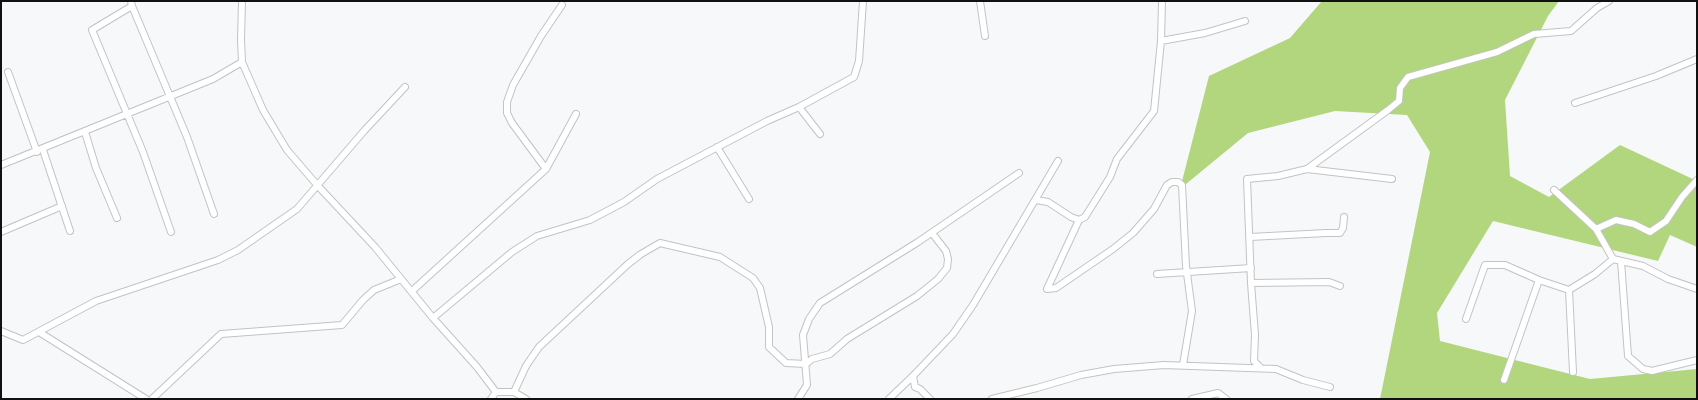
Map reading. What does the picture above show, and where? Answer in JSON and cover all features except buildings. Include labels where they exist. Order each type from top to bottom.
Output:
[{"type":"street","points":[[242,1],[240,40],[242,62],[263,110],[287,150],[351,220],[433,318],[477,367],[496,392]]},
{"type":"street","points":[[433,318],[464,290],[524,244],[538,236],[590,220],[624,202],[657,179],[854,77],[859,61],[863,1]]},
{"type":"street","points":[[980,1],[985,36]]},
{"type":"street","points":[[1162,1],[1161,41],[1154,110],[1117,159],[1110,177],[1085,217],[1079,220],[1047,289],[1056,288],[1113,249],[1132,233],[1154,209],[1167,185],[1172,182],[1178,182],[1182,185],[1186,271],[1192,311],[1183,365]]},
{"type":"street","points":[[1308,169],[1394,106],[1399,101],[1400,88],[1408,77],[1497,52],[1534,34],[1571,31],[1609,1]]},
{"type":"street","points":[[171,232],[143,152],[92,30],[132,4],[187,137],[214,214]]},
{"type":"street","points":[[546,169],[512,123],[507,113],[507,102],[513,85],[541,36],[562,5]]},
{"type":"street","points":[[1161,41],[1205,33],[1245,21]]},
{"type":"street","points":[[1575,103],[1656,76],[1697,59]]},
{"type":"street","points":[[1,165],[40,151],[213,79],[242,62]]},
{"type":"street","points":[[8,72],[62,206],[70,231]]},
{"type":"street","points":[[1,332],[23,340],[96,301],[218,260],[238,250],[292,213],[318,186],[344,153],[405,88]]},
{"type":"street","points":[[799,107],[820,134]]},
{"type":"street","points":[[412,291],[546,169],[576,114]]},
{"type":"street","points":[[85,132],[96,168],[117,218]]},
{"type":"street","points":[[718,147],[749,199]]},
{"type":"street","points":[[889,399],[953,334],[973,305],[999,258],[1058,161]]},
{"type":"street","points":[[1261,368],[1254,362],[1255,335],[1247,178],[1278,176],[1308,169],[1392,179]]},
{"type":"street","points":[[798,399],[808,385],[803,335],[809,319],[820,303],[932,232],[1019,173]]},
{"type":"street","points":[[1596,229],[1616,220],[1634,224],[1650,232],[1666,221],[1682,197],[1697,180]]},
{"type":"street","points":[[1554,190],[1596,229],[1613,259],[1643,266],[1668,279],[1697,289]]},
{"type":"street","points":[[1036,200],[1048,202],[1079,220]]},
{"type":"street","points":[[1,232],[62,206]]},
{"type":"street","points":[[1250,237],[1340,233],[1343,228],[1344,217]]},
{"type":"street","points":[[514,392],[526,366],[539,347],[628,264],[660,243],[720,257],[753,278],[760,288],[769,327],[769,347],[786,363],[806,364],[812,359],[830,354],[847,339],[916,296],[938,279],[947,268],[948,259],[946,251],[932,232]]},
{"type":"street","points":[[1569,290],[1613,259]]},
{"type":"street","points":[[1621,261],[1628,356],[1643,369],[1652,372],[1697,360]]},
{"type":"street","points":[[1466,319],[1485,265],[1505,265],[1539,280],[1569,290]]},
{"type":"street","points":[[1157,274],[1251,268]]},
{"type":"street","points":[[152,399],[221,334],[342,325],[374,290],[401,278]]},
{"type":"street","points":[[1504,380],[1539,280]]},
{"type":"street","points":[[1251,283],[1329,282],[1340,286]]},
{"type":"street","points":[[1569,290],[1573,372]]},
{"type":"street","points":[[39,332],[146,399]]},
{"type":"street","points":[[992,399],[1097,372],[1114,369],[1183,365],[1276,369],[1303,380],[1330,387]]},
{"type":"street","points":[[913,376],[915,386],[930,399]]},
{"type":"street","points":[[496,392],[514,392],[526,399]]},
{"type":"street","points":[[491,399],[496,392]]},
{"type":"street","points":[[1192,399],[1218,393],[1226,399]]},
{"type":"green space","points":[[1322,1],[1559,1],[1548,16],[1505,100],[1510,176],[1549,197],[1620,145],[1697,181],[1697,247],[1670,235],[1658,261],[1493,221],[1437,313],[1440,341],[1590,379],[1697,369],[1697,399],[1380,399],[1430,152],[1407,115],[1335,111],[1248,133],[1180,189],[1209,76],[1290,38]]}]
